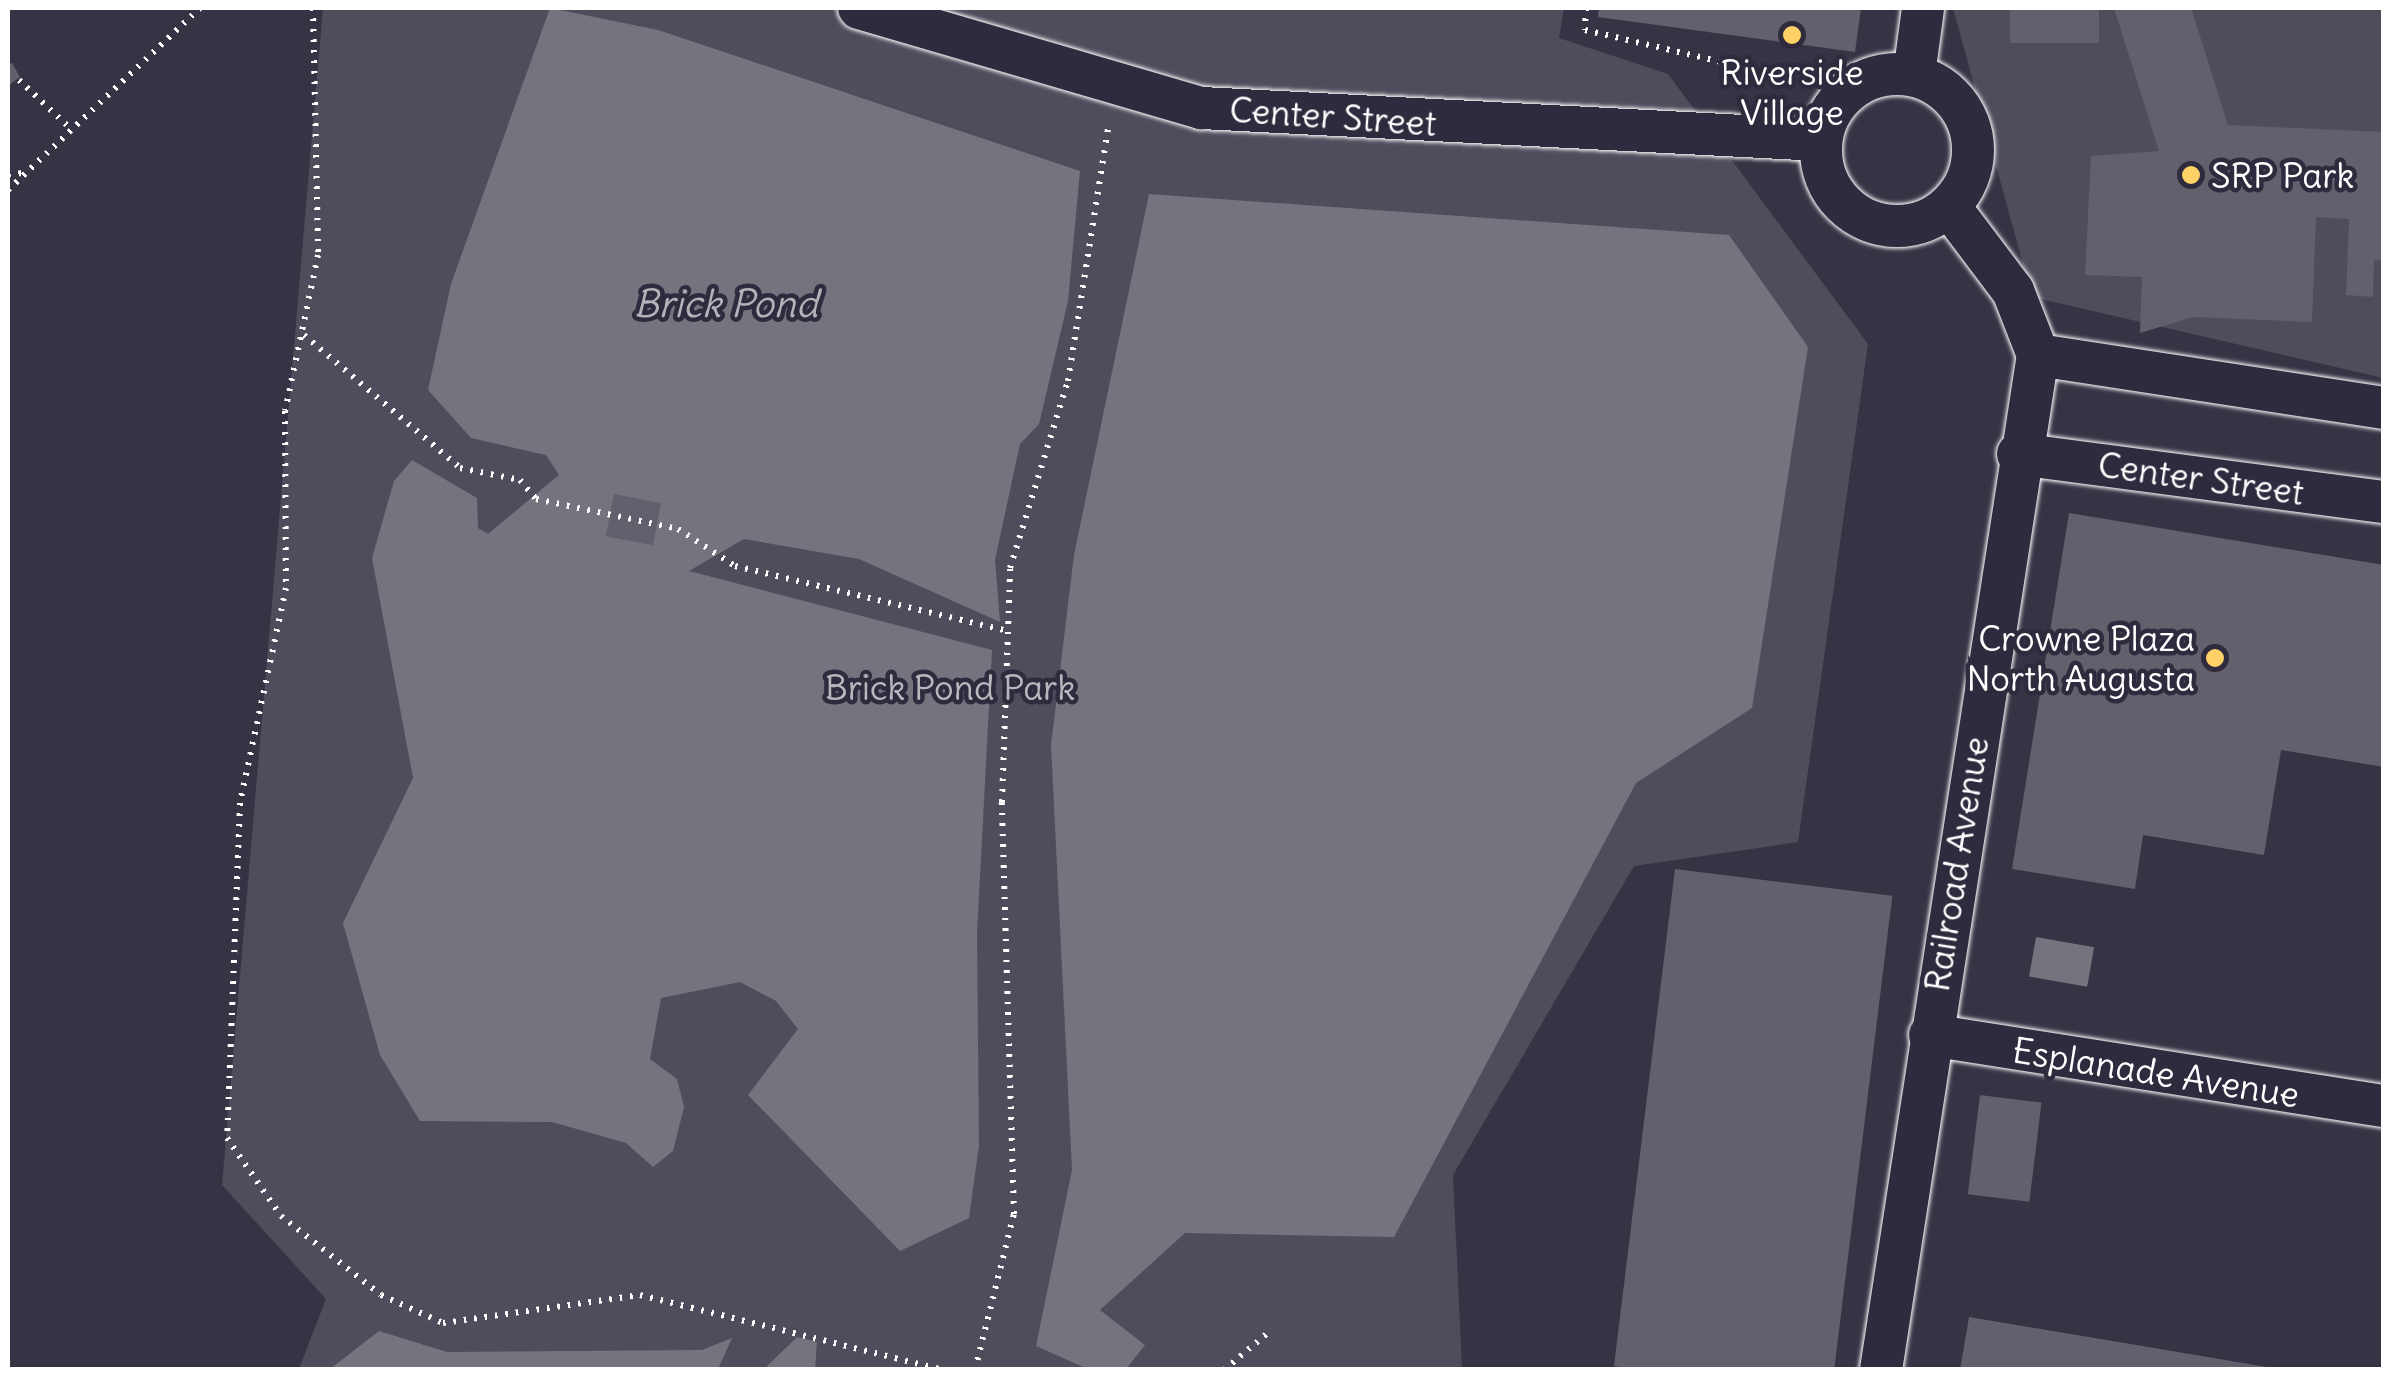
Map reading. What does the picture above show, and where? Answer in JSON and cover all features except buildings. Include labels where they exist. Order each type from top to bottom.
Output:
[{"type":"street","name":"Center Street","points":[[859,8],[1202,108],[1821,140]]},
{"type":"street","points":[[1914,75],[1924,8]]},
{"type":"street","points":[[1914,75],[1957,102],[1969,125],[1969,176],[1949,206],[1915,224],[1867,220],[1831,188],[1821,140],[1828,116],[1864,80],[1914,75]]},
{"type":"street","points":[[1949,206],[2013,291],[2038,354],[2384,408]]},
{"type":"street","name":"Railroad Avenue","points":[[1881,1370],[2018,454],[2038,354]]},
{"type":"street","name":"Center Street","points":[[2018,454],[2384,502]]},
{"type":"street","name":"Esplanade Avenue","points":[[1930,1035],[2384,1106]]},
{"type":"path","points":[[8,190],[200,8]]},
{"type":"path","points":[[313,8],[323,183],[304,335],[279,479],[286,588],[240,804],[226,1138],[280,1216],[380,1295],[443,1323],[640,1296],[942,1370]]},
{"type":"path","points":[[1586,8],[1584,30],[1726,64],[1724,91]]},
{"type":"path","points":[[19,80],[72,130]]},
{"type":"path","points":[[975,1370],[1014,1214],[1002,802],[1010,568],[1068,381],[1110,113]]},
{"type":"path","points":[[8,174],[25,174]]},
{"type":"path","points":[[304,335],[460,468],[520,480],[536,498],[678,529],[734,566],[1008,631]]},
{"type":"path","points":[[1224,1370],[1270,1331]]},
{"type":"green space","name":"Brick Pond Park","points":[[323,8],[1564,8],[1559,38],[1668,74],[1868,344],[1798,842],[1634,866],[1453,1175],[1462,1369],[299,1369],[326,1299],[222,1185]]},
{"type":"green space","name":"SRP Park","points":[[1953,8],[2383,8],[2383,378],[2032,297]]},
{"type":"water","name":"Brick Pond","points":[[550,8],[658,30],[1080,171],[1068,301],[1039,424],[1020,444],[995,560],[1000,622],[859,559],[744,539],[689,571],[992,650],[977,934],[979,1145],[969,1218],[900,1251],[748,1095],[798,1029],[776,1001],[740,982],[661,998],[650,1059],[677,1079],[684,1107],[673,1151],[653,1167],[626,1143],[552,1122],[420,1121],[380,1055],[343,923],[413,778],[372,558],[394,481],[412,460],[477,498],[478,528],[488,534],[559,475],[546,455],[471,438],[428,390],[451,284]]},
{"type":"water","points":[[1149,194],[1729,235],[1808,347],[1752,708],[1636,783],[1394,1237],[1185,1233],[1100,1310],[1145,1345],[1126,1369],[1090,1370],[1036,1346],[1072,1170],[1051,745],[1074,555]]},
{"type":"water","points":[[2036,937],[2094,947],[2087,987],[2029,976]]},
{"type":"water","points":[[379,1331],[447,1352],[702,1350],[732,1338],[718,1369],[330,1369]]},
{"type":"water","points":[[797,1337],[817,1342],[815,1369],[764,1369]]},
{"type":"place","name":"Riverside Village","points":[[1792,35]]},
{"type":"place","name":"SRP Park","points":[[2191,175]]},
{"type":"place","name":"Crowne Plaza North Augusta","points":[[2215,658]]}]
